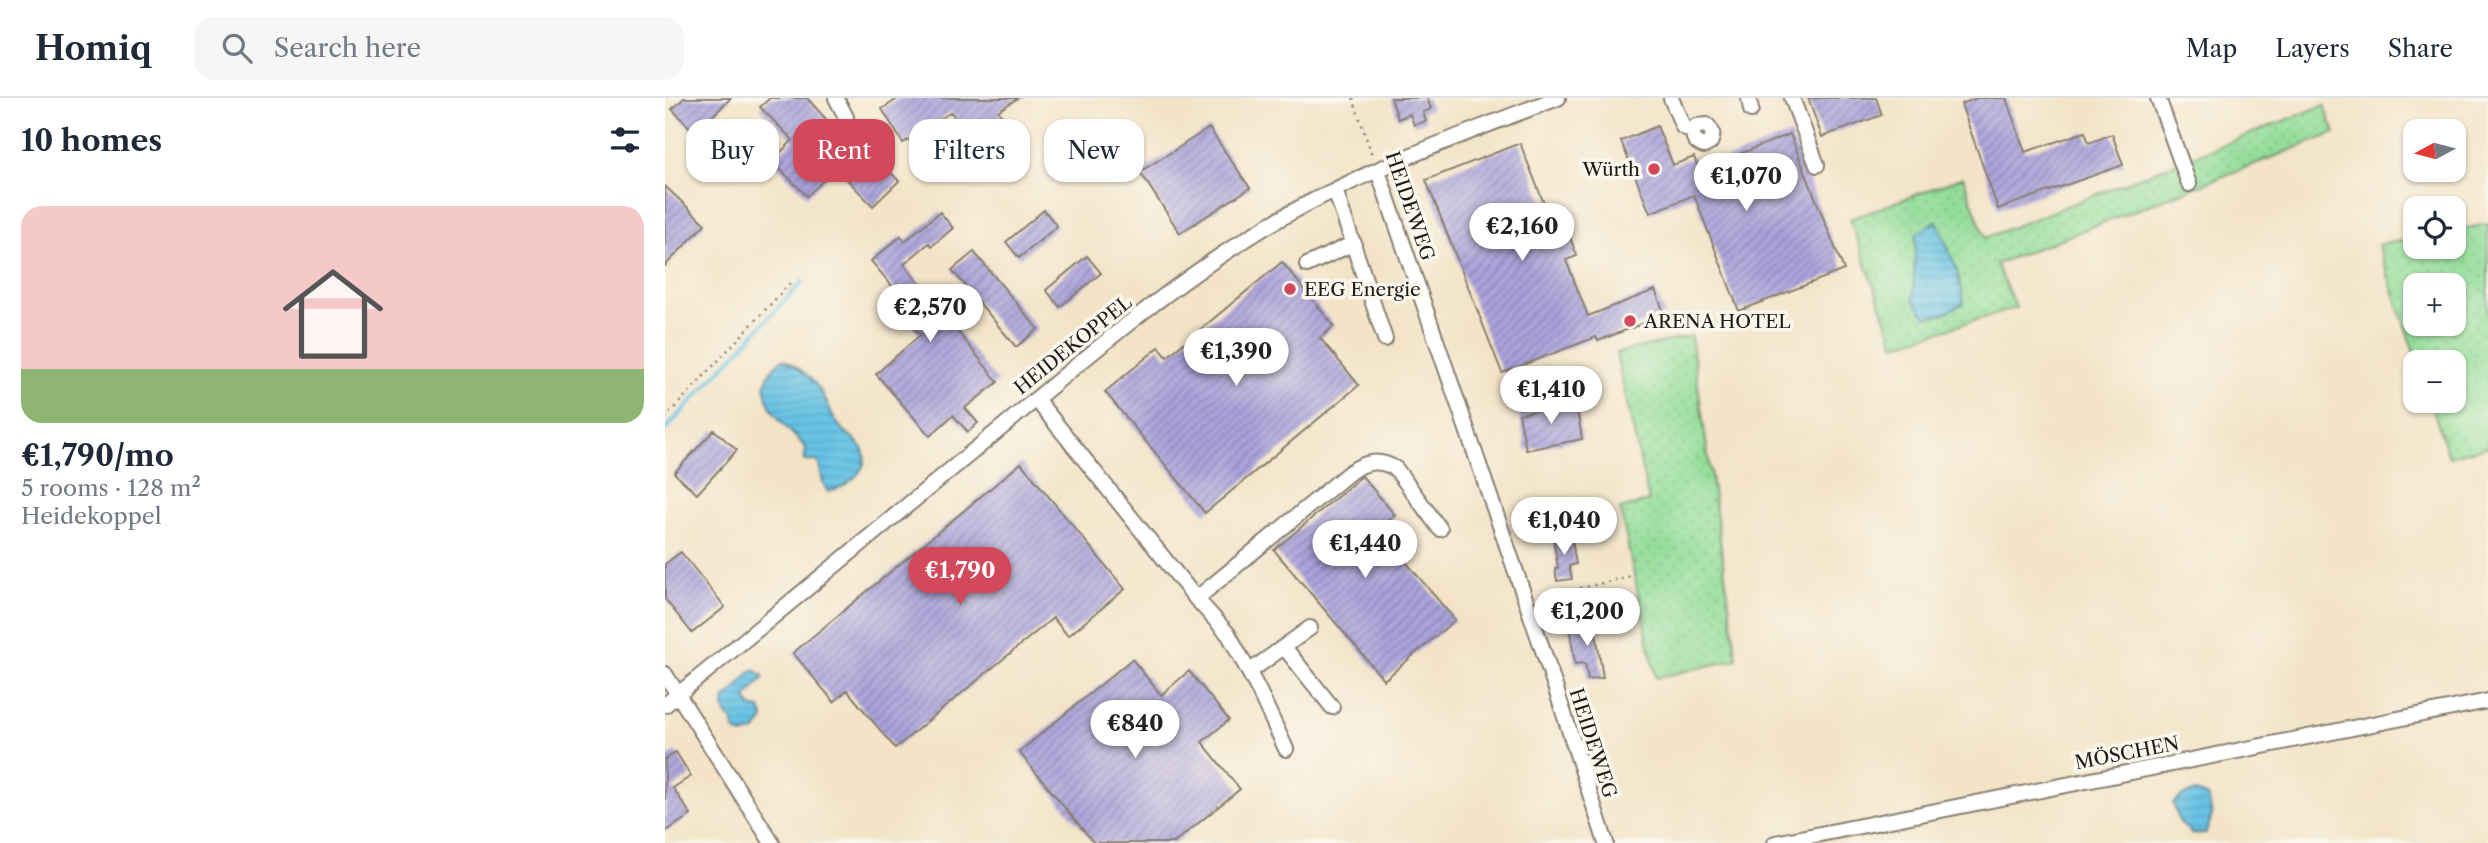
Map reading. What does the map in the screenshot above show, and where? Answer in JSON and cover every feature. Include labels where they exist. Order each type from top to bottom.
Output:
[{"type":"street","points":[[836,98],[846,119]]},
{"type":"street","name":"HEIDEKOPPEL","points":[[665,705],[1173,289],[1253,234],[1335,190],[1473,130],[1558,98]]},
{"type":"street","points":[[1671,98],[1683,127],[1693,131]]},
{"type":"street","points":[[1792,98],[1817,165]]},
{"type":"street","points":[[2158,98],[2189,184]]},
{"type":"street","name":"HEIDEWEG","points":[[1378,171],[1606,843]]},
{"type":"street","points":[[1335,190],[1385,338]]},
{"type":"street","points":[[1307,265],[1354,243]]},
{"type":"street","points":[[1036,399],[1196,598],[1229,635],[1286,749]]},
{"type":"street","points":[[1196,598],[1350,472],[1367,463],[1388,464],[1396,469],[1440,529]]},
{"type":"street","points":[[1249,672],[1310,628]]},
{"type":"street","points":[[1284,647],[1332,707]]},
{"type":"street","points":[[665,674],[772,843]]},
{"type":"street","name":"MÖSCHEN","points":[[1775,843],[2488,701]]},
{"type":"path","name":"HEIDEWEG","points":[[1353,98],[1378,171]]},
{"type":"path","points":[[665,418],[792,281]]},
{"type":"path","points":[[1526,601],[1632,576]]},
{"type":"green space","points":[[2324,105],[2335,133],[1996,264],[2016,308],[1895,345],[1850,219],[1963,177],[1985,238]]},
{"type":"green space","points":[[2488,224],[2488,447],[2449,457],[2434,413],[2466,413],[2466,350],[2413,350],[2408,336],[2466,336],[2466,273],[2403,273],[2403,320],[2378,245],[2403,240],[2403,259],[2466,259],[2466,228]]},
{"type":"green space","points":[[1691,336],[1737,659],[1656,678],[1620,509],[1649,501],[1616,353]]},
{"type":"water","points":[[1937,221],[1957,271],[1964,303],[1944,314],[1926,317],[1913,299],[1916,234]]},
{"type":"water","points":[[783,359],[815,384],[837,423],[863,451],[865,459],[858,474],[844,485],[828,492],[817,461],[804,461],[806,448],[770,406],[766,383],[771,371]]},
{"type":"water","points":[[754,669],[764,677],[746,698],[752,708],[760,709],[764,719],[756,731],[742,735],[735,731],[732,720],[726,713],[725,698]]},
{"type":"water","points":[[2196,792],[2208,797],[2212,815],[2206,833],[2192,834],[2180,823],[2173,803],[2184,795]]},
{"type":"building","points":[[684,98],[731,98],[709,119],[686,119],[686,124],[672,109]]},
{"type":"building","points":[[770,98],[807,98],[826,119],[793,119],[793,140],[779,126],[779,119],[772,119],[760,107]]},
{"type":"building","points":[[899,98],[1018,98],[998,111],[1004,119],[956,119],[951,112],[940,119],[909,119],[909,139],[903,143],[895,130],[895,119],[888,119],[882,109]]},
{"type":"building","points":[[1391,98],[1427,98],[1431,109],[1423,112],[1426,121],[1414,125],[1410,114],[1398,119]]},
{"type":"building","points":[[1808,98],[1876,98],[1882,115],[1822,137]]},
{"type":"building","points":[[1977,98],[2006,98],[2025,152],[2085,132],[2089,143],[2112,134],[2123,165],[1998,209],[1961,104]]},
{"type":"building","points":[[1657,126],[1673,165],[1694,157],[1699,170],[1790,134],[1844,270],[1739,311],[1694,195],[1650,213],[1621,141]]},
{"type":"building","points":[[1209,128],[1250,188],[1180,233],[1144,178],[1144,169]]},
{"type":"building","points":[[793,140],[793,182],[779,168],[779,154]]},
{"type":"building","points":[[1520,143],[1554,229],[1565,224],[1577,256],[1566,260],[1588,316],[1655,290],[1665,315],[1598,341],[1596,337],[1502,373],[1426,180]]},
{"type":"building","points":[[895,177],[899,181],[873,206],[850,182],[895,182]]},
{"type":"building","points":[[793,182],[822,182],[807,196]]},
{"type":"building","points":[[665,186],[705,224],[665,266]]},
{"type":"building","points":[[1044,210],[1057,226],[1019,258],[1006,242]]},
{"type":"building","points":[[940,212],[953,228],[932,246],[929,243],[904,264],[998,382],[965,408],[978,423],[968,432],[953,415],[930,436],[876,374],[920,335],[891,298],[897,292],[871,261],[901,236],[905,241]]},
{"type":"building","points":[[974,252],[1038,329],[1016,347],[952,270]]},
{"type":"building","points":[[1087,256],[1101,273],[1060,307],[1046,290]]},
{"type":"building","points":[[1282,262],[1334,326],[1320,338],[1359,385],[1205,513],[1105,392],[1159,347],[1167,357]]},
{"type":"building","points":[[1576,403],[1582,439],[1526,450],[1519,414]]},
{"type":"building","points":[[714,430],[737,450],[697,494],[674,473]]},
{"type":"building","points":[[1021,463],[1125,589],[1068,636],[1053,618],[895,748],[847,690],[834,702],[793,653]]},
{"type":"building","points":[[1362,476],[1395,515],[1378,529],[1455,620],[1384,680],[1274,550]]},
{"type":"building","points":[[1571,534],[1576,564],[1569,566],[1572,579],[1557,581],[1555,568],[1558,568],[1553,538]]},
{"type":"building","points":[[681,552],[725,607],[692,633],[665,599],[665,564]]},
{"type":"building","points":[[1594,621],[1603,678],[1588,680],[1585,663],[1575,664],[1569,625]]},
{"type":"building","points":[[1132,659],[1161,695],[1189,671],[1229,720],[1202,742],[1240,789],[1174,843],[1094,843],[1019,752]]},
{"type":"building","points":[[676,752],[691,776],[673,788],[691,815],[665,832],[665,759]]},
{"type":"waterway","points":[[665,430],[802,282]]},
{"type":"place","name":"Würth","points":[[1654,169]]},
{"type":"place","name":"EEG Energie","points":[[1290,289]]},
{"type":"place","name":"ARENA HOTEL","points":[[1630,321]]}]
